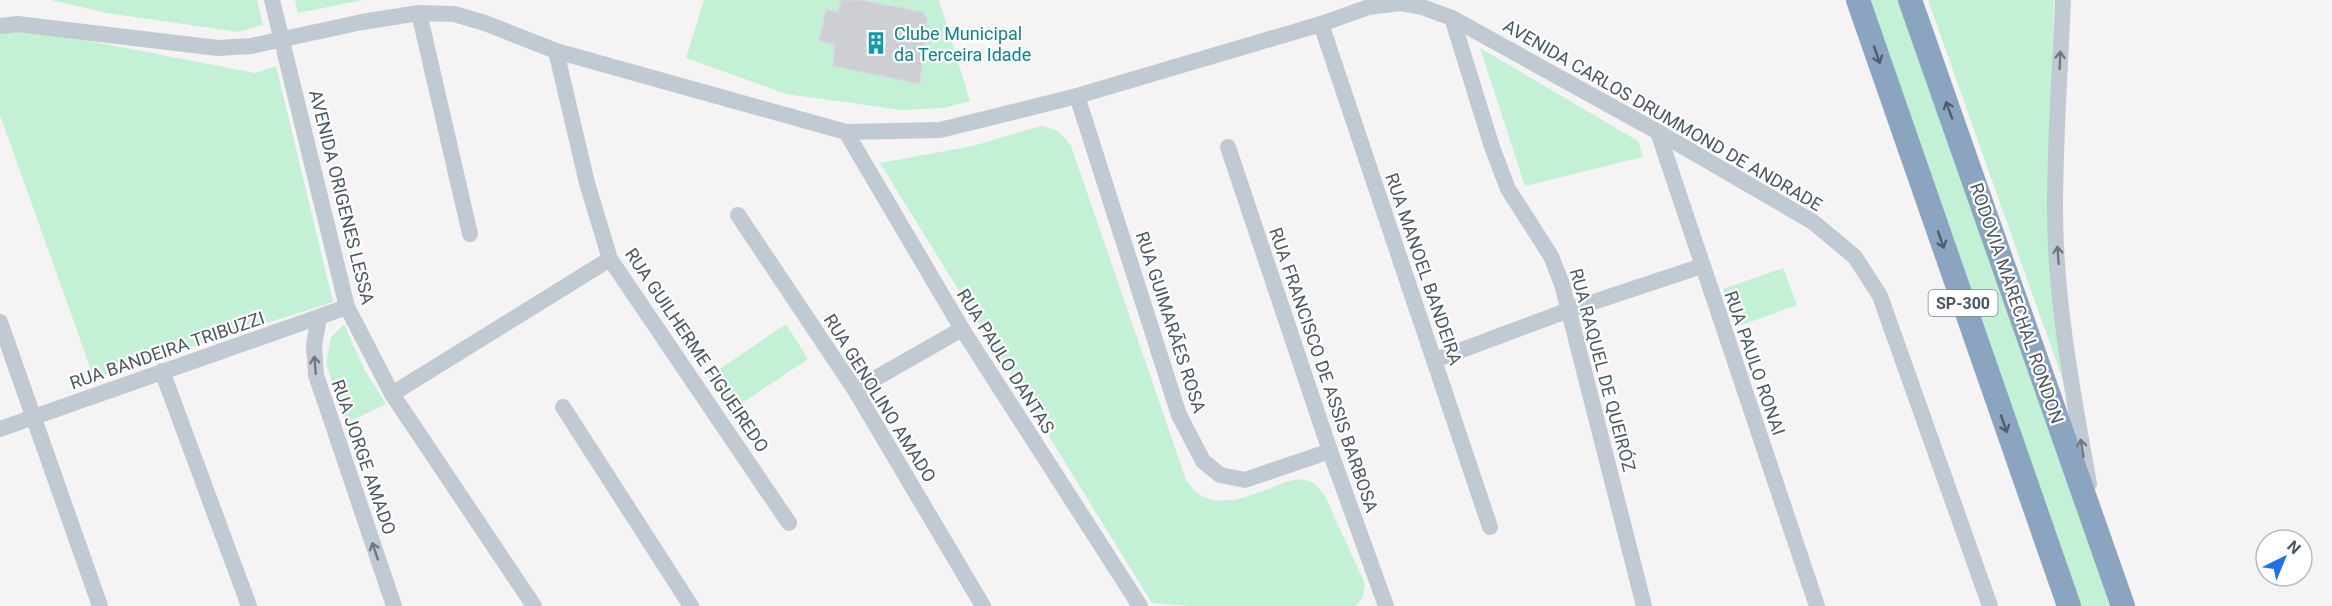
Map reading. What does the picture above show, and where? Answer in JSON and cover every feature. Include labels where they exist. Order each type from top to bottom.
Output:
[{"type":"highway","name":"RODOVIA MARECHAL RONDON","points":[[1910,0],[2123,606]]},
{"type":"highway","name":"SP-300","points":[[1859,6],[2069,606]]},
{"type":"street","name":"AVENIDA ORIGENES LESSA","points":[[273,0],[347,307],[392,394],[534,606]]},
{"type":"street","points":[[2063,0],[2055,210],[2062,304],[2071,376],[2091,493],[2123,606]]},
{"type":"street","name":"AVENIDA CARLOS DRUMMOND DE ANDRADE","points":[[0,26],[17,24],[218,48],[283,41],[362,22],[419,13],[454,14],[485,22],[556,51],[846,132],[940,130],[1077,96],[1321,24],[1369,7],[1400,3],[1452,18],[1658,132],[1813,222],[1855,257],[1880,296],[1990,606]]},
{"type":"street","points":[[419,13],[470,234]]},
{"type":"street","name":"RUA RAQUEL DE QUEIRÓZ","points":[[1452,18],[1492,147],[1508,189],[1551,256],[1562,284],[1644,606]]},
{"type":"street","name":"RUA MANOEL BANDEIRA","points":[[1321,24],[1490,527]]},
{"type":"street","name":"RUA GUILHERME FIGUEIREDO","points":[[556,51],[587,183],[610,259],[789,523]]},
{"type":"street","name":"RUA GUIMARÃES ROSA","points":[[1077,96],[1179,415],[1203,461],[1220,475],[1245,480],[1330,451]]},
{"type":"street","name":"RUA PAULO DANTAS","points":[[846,132],[962,329],[1140,606]]},
{"type":"street","name":"RUA PAULO RONAI","points":[[1658,132],[1817,606]]},
{"type":"street","name":"RUA FRANCISCO DE ASSIS BARBOSA","points":[[1228,147],[1330,451],[1386,606]]},
{"type":"street","name":"RUA GENOLINO AMADO","points":[[738,214],[855,390],[983,606]]},
{"type":"street","points":[[392,394],[610,259]]},
{"type":"street","points":[[1434,360],[1569,310],[1702,266]]},
{"type":"street","name":"RUA BANDEIRA TRIBUZZI","points":[[0,429],[347,307]]},
{"type":"street","name":"RUA JORGE AMADO","points":[[319,317],[314,345],[316,375],[394,606]]},
{"type":"street","points":[[0,322],[100,606]]},
{"type":"street","points":[[855,390],[962,329]]},
{"type":"street","points":[[162,371],[249,606]]},
{"type":"street","points":[[563,407],[691,606]]},
{"type":"green space","points":[[51,0],[257,0],[263,25],[238,32],[107,13]]},
{"type":"green space","points":[[295,0],[363,0],[298,13]]},
{"type":"green space","points":[[704,0],[939,0],[970,101],[944,108],[902,110],[786,94],[686,58]]},
{"type":"green space","points":[[1867,0],[1901,0],[2114,606],[2080,606]]},
{"type":"green space","points":[[1928,0],[2054,0],[2048,187],[2065,386]]},
{"type":"green space","points":[[0,29],[38,31],[255,73],[276,66],[333,302],[94,378],[0,115]]},
{"type":"green space","points":[[1480,48],[1638,141],[1643,157],[1525,186]]},
{"type":"green space","points":[[1040,126],[1058,132],[1071,146],[1186,479],[1199,494],[1220,501],[1243,498],[1296,480],[1304,480],[1316,485],[1325,496],[1365,584],[1363,597],[1356,606],[1190,606],[1152,603],[880,163],[973,146]]},
{"type":"green space","points":[[1783,268],[1797,305],[1736,327],[1723,289]]},
{"type":"green space","points":[[344,324],[364,369],[386,404],[346,423],[326,364],[331,337]]},
{"type":"green space","points":[[786,324],[808,359],[729,412],[708,377]]},
{"type":"building","name":"Clube Municipal da Terceira Idade","points":[[841,0],[861,0],[922,12],[927,18],[920,84],[833,66],[835,44],[819,41],[826,9],[838,12]]},
{"type":"place","name":"Clube Municipal da Terceira Idade","points":[[876,43]]}]
